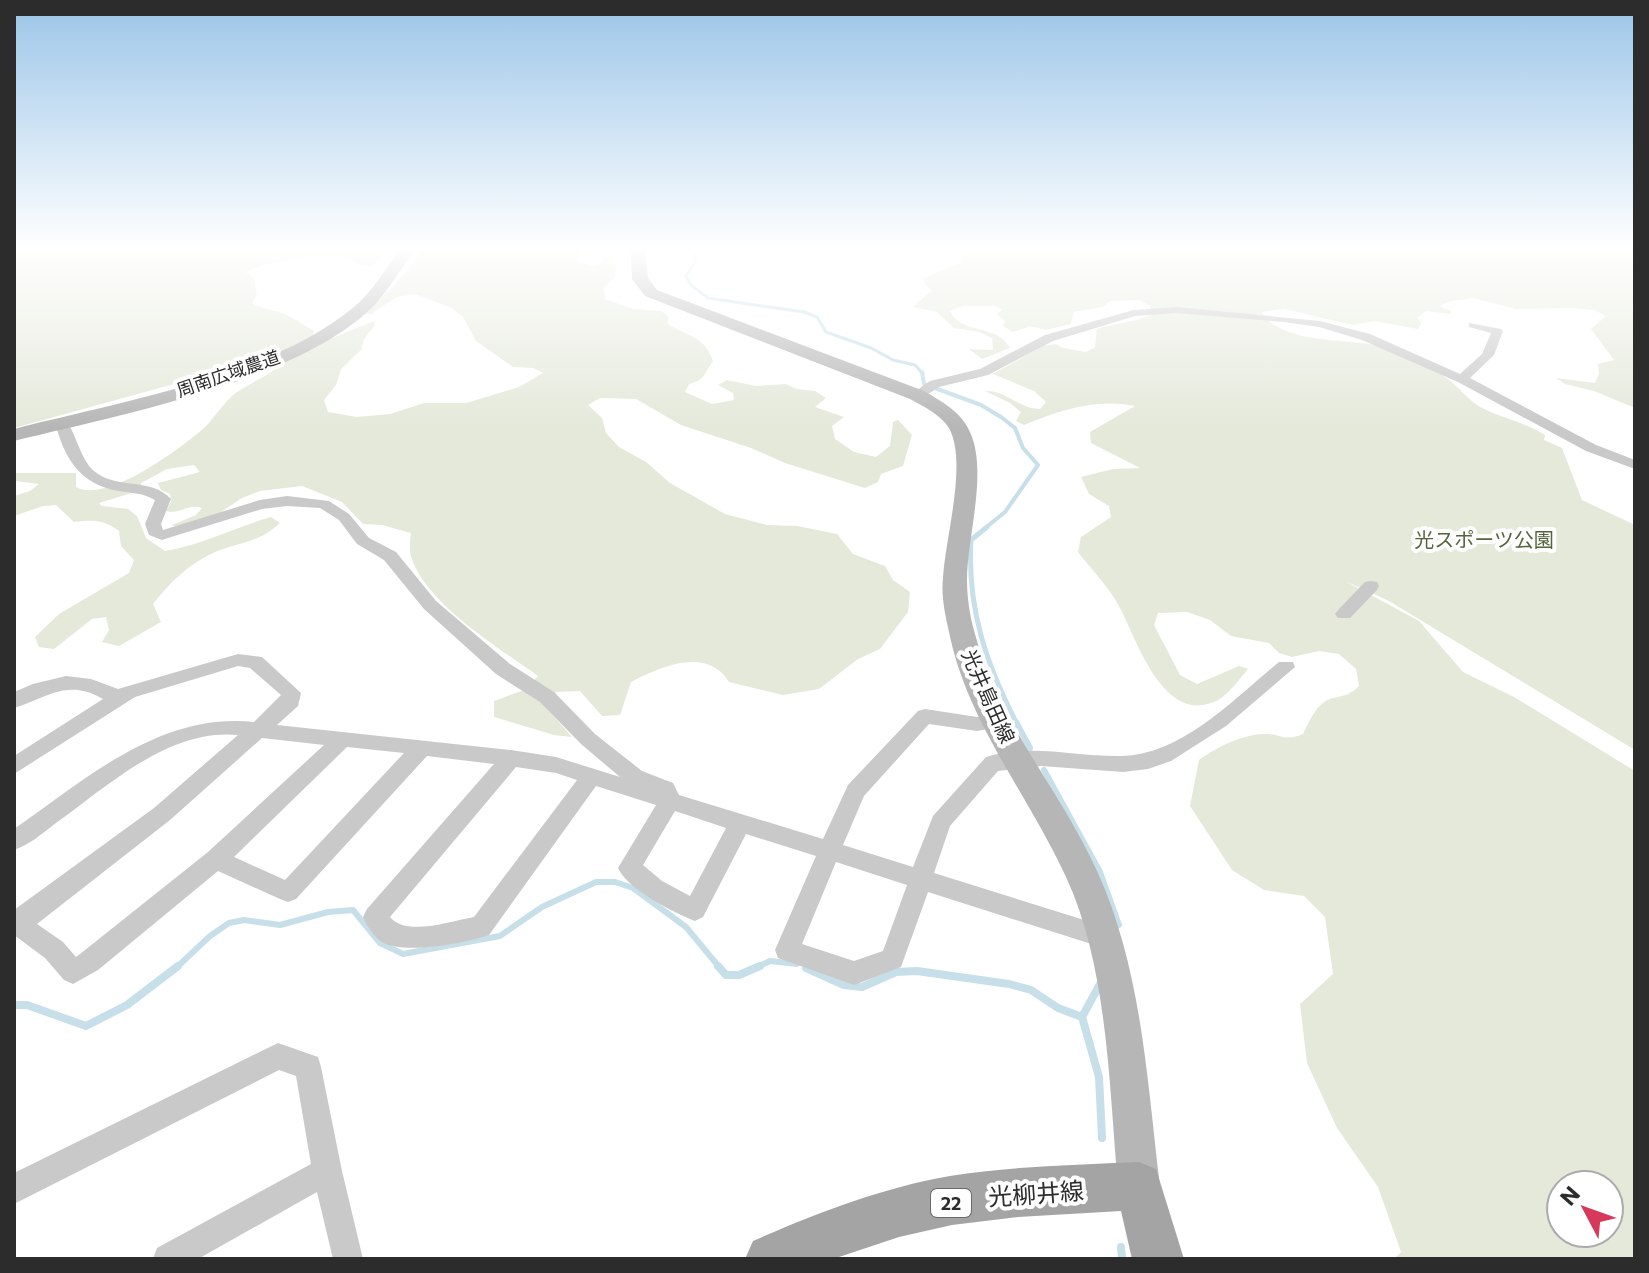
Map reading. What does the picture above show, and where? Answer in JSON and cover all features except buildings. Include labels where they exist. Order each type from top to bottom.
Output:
[{"type":"main road","name":"周南広域農道","points":[[14,435],[225,376],[308,343],[360,309]]},
{"type":"main road","name":"光井島田線","points":[[693,309],[917,395],[945,413],[959,428],[966,454],[954,566],[955,598],[964,641],[984,696],[1082,874],[1104,937],[1117,986],[1139,1186]]},
{"type":"main road","name":"光柳井線","points":[[771,1259],[814,1239],[892,1216],[977,1197],[1139,1186]]},
{"type":"main road","points":[[1139,1186],[1158,1259]]},
{"type":"street","points":[[917,395],[935,384],[984,372],[1049,338],[1103,321],[1153,310],[1205,312],[1320,324],[1366,337],[1462,379],[1579,442],[1635,465]]},
{"type":"street","points":[[1462,379],[1491,354],[1497,331],[1473,325]]},
{"type":"street","points":[[62,422],[67,443],[78,465],[104,484],[151,491],[163,499],[153,524],[155,532],[162,535],[260,505],[309,502],[336,510],[363,541],[390,556],[441,616],[503,669],[547,697],[588,739],[635,777],[666,789],[670,801],[629,868],[654,888],[695,910],[740,823]]},
{"type":"street","points":[[1344,614],[1371,586]]},
{"type":"street","points":[[14,766],[117,698],[165,679],[238,660],[255,662],[291,693],[291,701],[162,814],[16,923],[54,950],[73,972],[216,859],[343,739]]},
{"type":"street","points":[[997,721],[977,724],[925,716],[855,791],[787,950],[854,973],[892,959],[941,822],[993,763],[1044,757],[1105,763],[1148,761],[1181,747],[1286,667]]},
{"type":"street","points":[[14,701],[38,688],[66,682],[88,683],[117,698]]},
{"type":"street","points":[[14,841],[136,755],[206,730],[229,727],[556,765],[1104,937]]},
{"type":"street","points":[[216,859],[288,892],[422,748]]},
{"type":"street","points":[[511,758],[375,917],[389,934],[409,938],[481,927],[592,776]]},
{"type":"street","points":[[14,1189],[278,1056],[308,1067],[327,1171],[348,1259]]},
{"type":"street","points":[[168,1259],[327,1171]]},
{"type":"green space","points":[[14,309],[270,309],[314,331],[312,337],[330,339],[374,321],[375,325],[364,339],[361,350],[341,369],[336,385],[324,400],[328,412],[357,417],[390,414],[424,403],[466,403],[519,387],[543,373],[534,368],[513,367],[476,341],[463,317],[454,309],[661,311],[668,316],[668,324],[701,342],[713,361],[702,378],[689,384],[685,392],[712,404],[734,400],[733,393],[718,385],[727,380],[756,386],[786,384],[815,391],[826,398],[815,407],[844,417],[832,426],[835,439],[854,452],[876,457],[890,446],[893,422],[898,420],[912,435],[903,466],[881,474],[878,482],[865,488],[681,425],[636,399],[600,398],[588,405],[602,418],[606,433],[619,447],[646,462],[670,483],[725,514],[767,525],[797,526],[837,534],[853,554],[885,566],[893,580],[910,592],[908,612],[880,649],[858,659],[819,689],[783,695],[729,682],[720,671],[709,665],[683,663],[631,682],[620,715],[602,716],[580,691],[556,692],[548,710],[572,737],[554,735],[494,717],[494,701],[524,690],[538,676],[466,624],[432,592],[419,575],[411,557],[411,533],[382,525],[363,524],[342,502],[302,486],[260,491],[242,498],[218,514],[180,528],[172,525],[196,515],[202,508],[166,511],[171,502],[170,494],[161,490],[158,483],[200,472],[194,465],[167,469],[141,483],[141,486],[148,488],[99,503],[128,509],[137,516],[146,538],[165,551],[192,545],[271,517],[280,523],[264,535],[211,554],[186,570],[153,604],[161,622],[119,646],[102,642],[109,630],[106,617],[92,619],[54,649],[39,647],[35,637],[59,614],[129,573],[134,560],[121,546],[119,531],[108,524],[98,521],[74,522],[56,505],[14,516],[14,496],[30,491],[39,484],[15,481],[14,473],[76,473],[76,487],[89,490],[106,488],[123,481],[177,449],[203,429],[232,396],[284,361],[269,358],[14,428]]},
{"type":"green space","points":[[925,309],[954,309],[950,311],[962,323],[997,335],[1010,348],[982,359],[969,349],[993,350],[992,338],[979,332],[954,328],[937,312]]},
{"type":"green space","points":[[1001,309],[1089,309],[1073,312],[1071,324],[1046,330],[1030,326],[1013,332],[1003,326],[1005,321],[997,314]]},
{"type":"green space","name":"光スポーツ公園","points":[[1150,309],[1281,309],[1261,312],[1271,323],[1300,335],[1369,344],[1408,357],[1449,380],[1477,405],[1545,435],[1544,440],[1562,448],[1582,500],[1635,525],[1635,750],[1389,601],[1345,581],[1419,621],[1463,672],[1514,697],[1635,771],[1635,1259],[1394,1259],[1401,1252],[1378,1187],[1337,1128],[1307,1063],[1300,1004],[1333,974],[1325,917],[1304,896],[1264,890],[1232,870],[1190,806],[1199,760],[1222,746],[1248,736],[1271,734],[1287,738],[1303,734],[1321,705],[1359,686],[1356,669],[1339,654],[1319,651],[1292,657],[1279,653],[1269,643],[1231,636],[1210,620],[1187,612],[1158,613],[1154,625],[1180,675],[1197,684],[1239,666],[1248,669],[1218,700],[1199,705],[1182,702],[1168,692],[1144,658],[1115,599],[1078,552],[1081,537],[1111,517],[1109,506],[1089,494],[1081,477],[1113,469],[1140,468],[1091,443],[1090,432],[1135,406],[1106,403],[1078,407],[1024,425],[1016,421],[1021,412],[985,391],[1000,393],[1026,406],[1040,409],[1046,402],[1034,391],[993,374],[1043,346],[1056,344],[1086,352],[1095,347],[1097,329],[1150,315]]},
{"type":"green space","points":[[1286,309],[1451,311],[1451,314],[1426,311],[1417,318],[1422,323],[1418,329],[1374,321],[1353,325]]},
{"type":"green space","points":[[1587,309],[1635,309],[1635,408],[1594,391],[1565,384],[1556,378],[1595,383],[1599,374],[1598,364],[1614,360],[1591,329],[1606,316]]},
{"type":"waterway","points":[[786,309],[817,317],[826,332],[871,348],[893,360],[915,365],[922,373]]},
{"type":"waterway","points":[[922,373],[924,384],[981,405],[1015,428],[1023,448],[1038,465],[1005,512],[984,529]]},
{"type":"waterway","points":[[987,527],[971,540],[972,589],[988,657],[1016,723]]},
{"type":"waterway","points":[[1016,723],[1030,748]]},
{"type":"waterway","points":[[1044,770],[1100,872],[1119,925]]},
{"type":"waterway","points":[[176,968],[210,936],[229,923],[244,920],[280,925],[328,912],[353,910],[380,943],[403,954],[500,936],[542,907],[596,882],[615,882],[633,888],[686,927],[720,968]]},
{"type":"waterway","points":[[755,968],[770,961],[797,964]]},
{"type":"waterway","points":[[14,1005],[27,1005],[86,1026],[127,1005],[178,966]]},
{"type":"waterway","points":[[718,966],[726,975],[739,975],[760,966]]},
{"type":"waterway","points":[[806,968],[844,985],[862,987],[896,972],[917,971],[1009,984],[1031,990],[1058,1008],[1082,1017]]},
{"type":"waterway","points":[[1082,1017],[1100,984]]},
{"type":"waterway","points":[[1082,1017],[1099,1077],[1102,1138]]},
{"type":"waterway","points":[[1121,1247],[1122,1259]]}]
